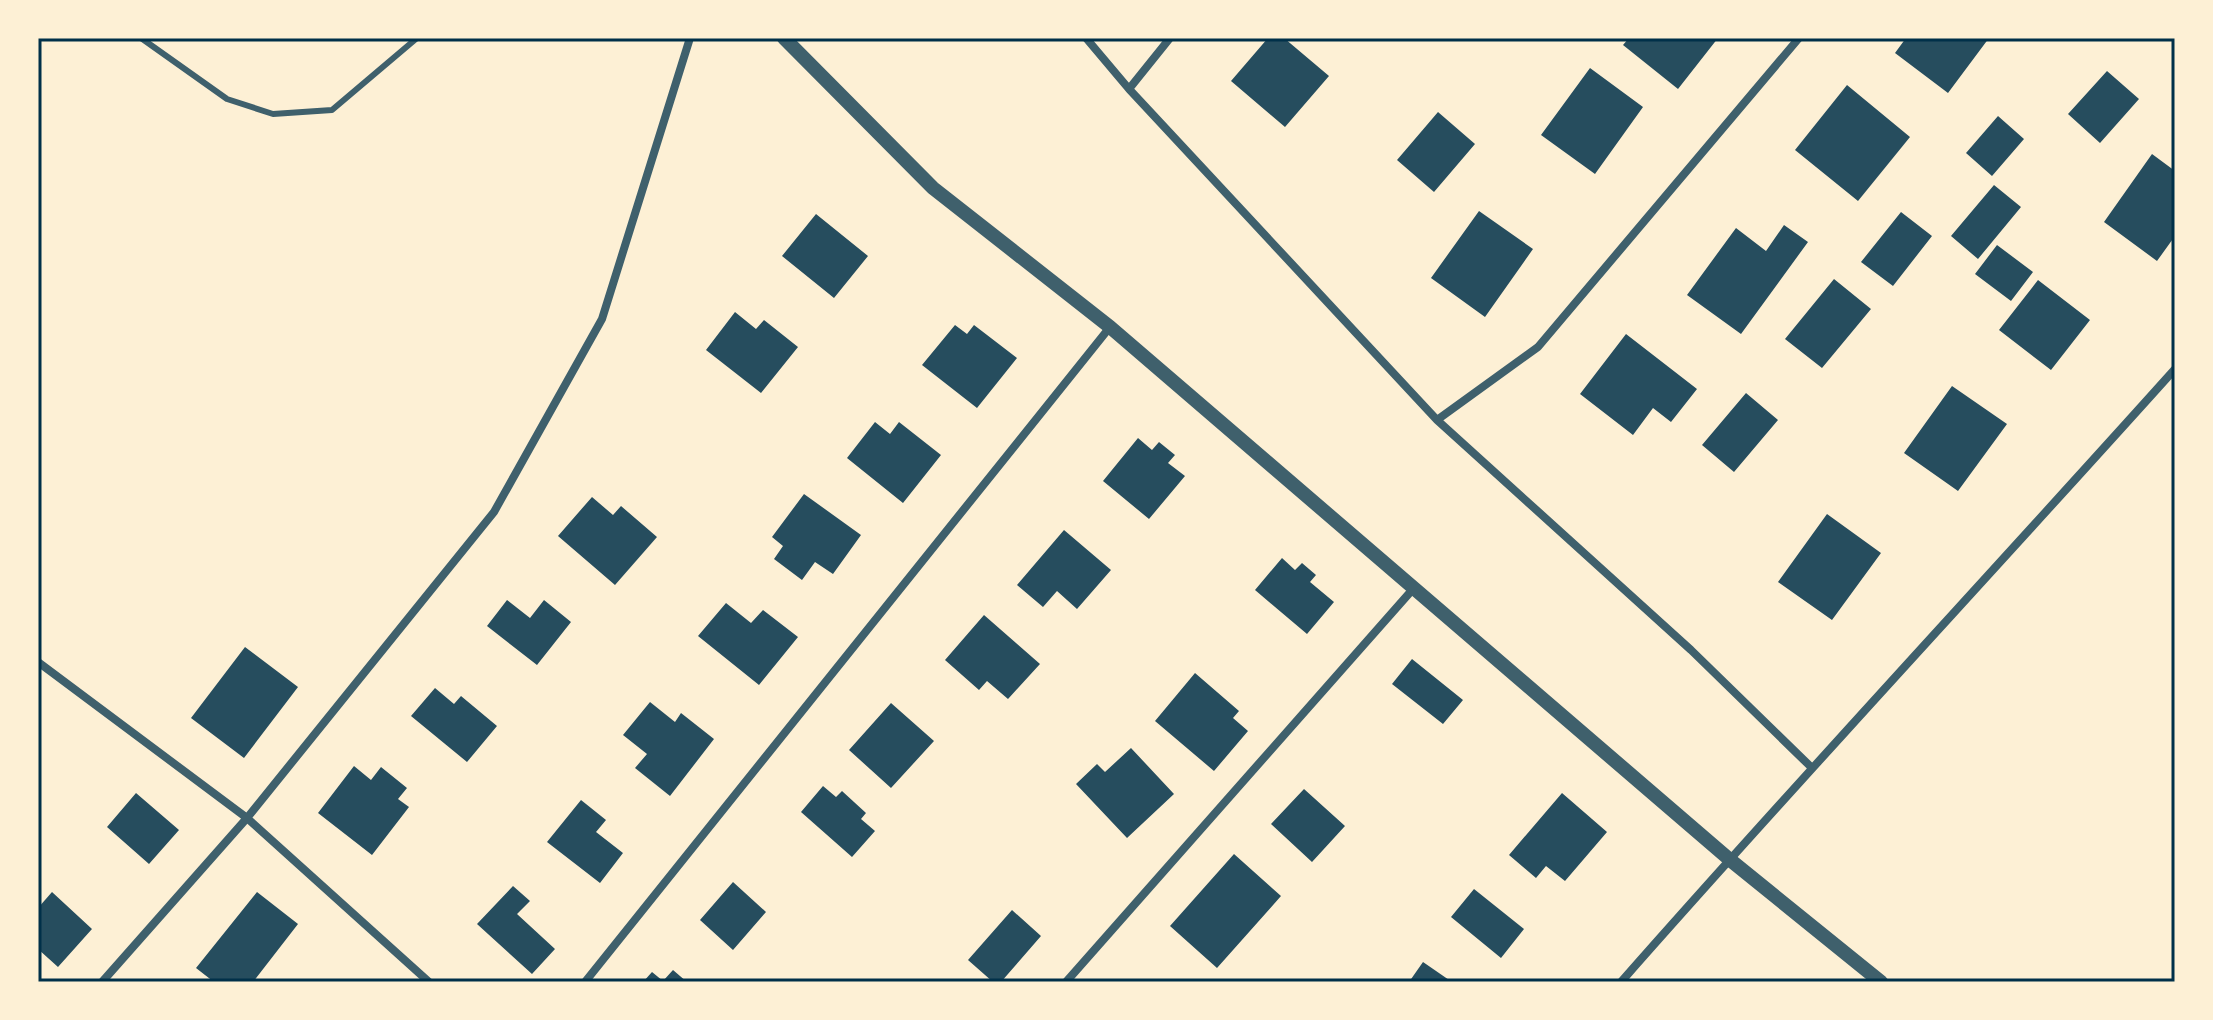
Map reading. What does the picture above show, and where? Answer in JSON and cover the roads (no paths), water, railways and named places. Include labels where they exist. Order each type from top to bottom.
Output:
[{"type":"street","points":[[102,982],[247,818],[494,512],[602,319],[690,38]]},
{"type":"street","points":[[784,38],[933,188],[1110,327],[1729,859],[1881,982]]},
{"type":"street","points":[[1086,38],[1129,89],[1437,420],[1691,650],[1811,767]]},
{"type":"street","points":[[1129,89],[1170,38]]},
{"type":"street","points":[[1437,420],[1538,347],[1799,38]]},
{"type":"street","points":[[585,982],[1110,327]]},
{"type":"street","points":[[1621,982],[1811,767],[1985,581],[2175,369]]},
{"type":"street","points":[[1066,982],[1413,589]]},
{"type":"street","points":[[38,662],[247,818],[429,982]]},
{"type":"lane","points":[[141,38],[227,99],[273,114],[332,110],[417,38]]}]
